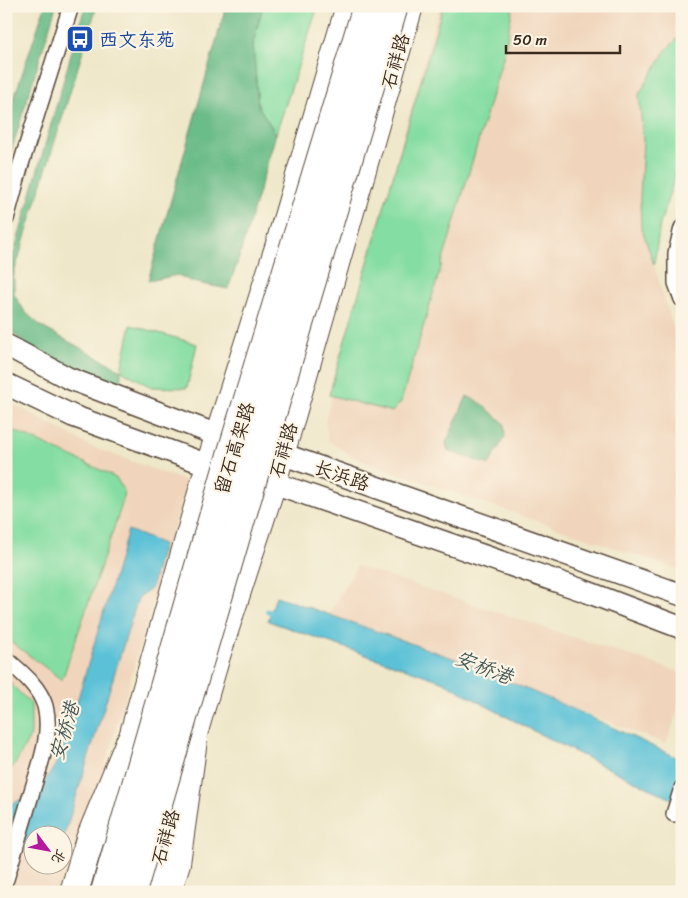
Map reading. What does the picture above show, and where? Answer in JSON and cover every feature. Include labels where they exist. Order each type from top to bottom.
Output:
[{"type":"highway","name":"留石高架路","points":[[104,892],[231,454],[367,6]]},
{"type":"highway","name":"留石高架路","points":[[132,892],[394,6]]},
{"type":"highway","points":[[167,892],[176,862],[193,740]]},
{"type":"highway","points":[[74,892],[90,839],[129,744]]},
{"type":"main road","points":[[86,892],[208,465],[277,248],[348,6]]},
{"type":"main road","name":"石祥路","points":[[149,892],[218,656],[274,483],[411,6]]},
{"type":"main road","name":"长浜路","points":[[6,346],[68,378],[217,435],[282,454],[682,595]]},
{"type":"main road","name":"长浜路","points":[[6,384],[73,416],[208,465],[274,483],[582,590],[682,628]]},
{"type":"street","points":[[6,219],[21,164],[71,6]]},
{"type":"street","points":[[682,228],[676,253],[676,283],[682,299]]},
{"type":"street","points":[[6,659],[28,678],[40,693],[48,722],[45,746],[6,879]]},
{"type":"street","points":[[674,814],[682,788]]},
{"type":"shaded area","points":[[439,6],[682,6],[682,154],[660,224],[654,265],[682,357],[682,571],[355,458],[328,440],[325,421]]},
{"type":"shaded area","points":[[6,400],[90,446],[188,482],[68,892],[6,892]]},
{"type":"shaded area","points":[[357,566],[682,673],[682,698],[666,744],[329,614]]},
{"type":"green space","points":[[45,6],[56,6],[6,168],[6,122]]},
{"type":"green space","points":[[85,6],[97,6],[14,273],[14,294],[25,312],[42,327],[121,370],[121,385],[76,371],[30,348],[14,334],[6,317],[7,277]]},
{"type":"green space","points":[[226,6],[263,6],[253,43],[258,106],[276,134],[228,289],[192,282],[178,275],[148,281]]},
{"type":"green space","points":[[263,6],[318,6],[276,134],[258,106],[253,43]]},
{"type":"green space","points":[[443,6],[513,6],[504,54],[401,402],[392,412],[329,395]]},
{"type":"green space","points":[[682,34],[682,154],[660,224],[654,265],[641,226],[640,199],[643,140],[639,94],[667,49]]},
{"type":"green space","points":[[131,325],[197,344],[187,388],[151,387],[121,370]]},
{"type":"green space","points":[[467,396],[479,402],[504,423],[505,436],[489,465],[448,451],[446,443]]},
{"type":"green space","points":[[6,427],[105,472],[117,479],[124,491],[121,507],[62,680],[6,638]]},
{"type":"green space","points":[[6,679],[31,704],[31,735],[14,766],[6,772]]},
{"type":"water","points":[[128,530],[163,544],[151,589],[138,598],[67,826],[22,826],[22,846],[6,847],[6,806],[17,802],[34,791],[52,771],[62,752]]},
{"type":"water","points":[[276,596],[461,661],[573,709],[682,760],[682,804],[532,730],[444,682],[268,621]]},
{"type":"waterway","name":"安桥港","points":[[267,611],[276,614]]},
{"type":"place","name":"西文东苑","points":[[80,39]]}]
